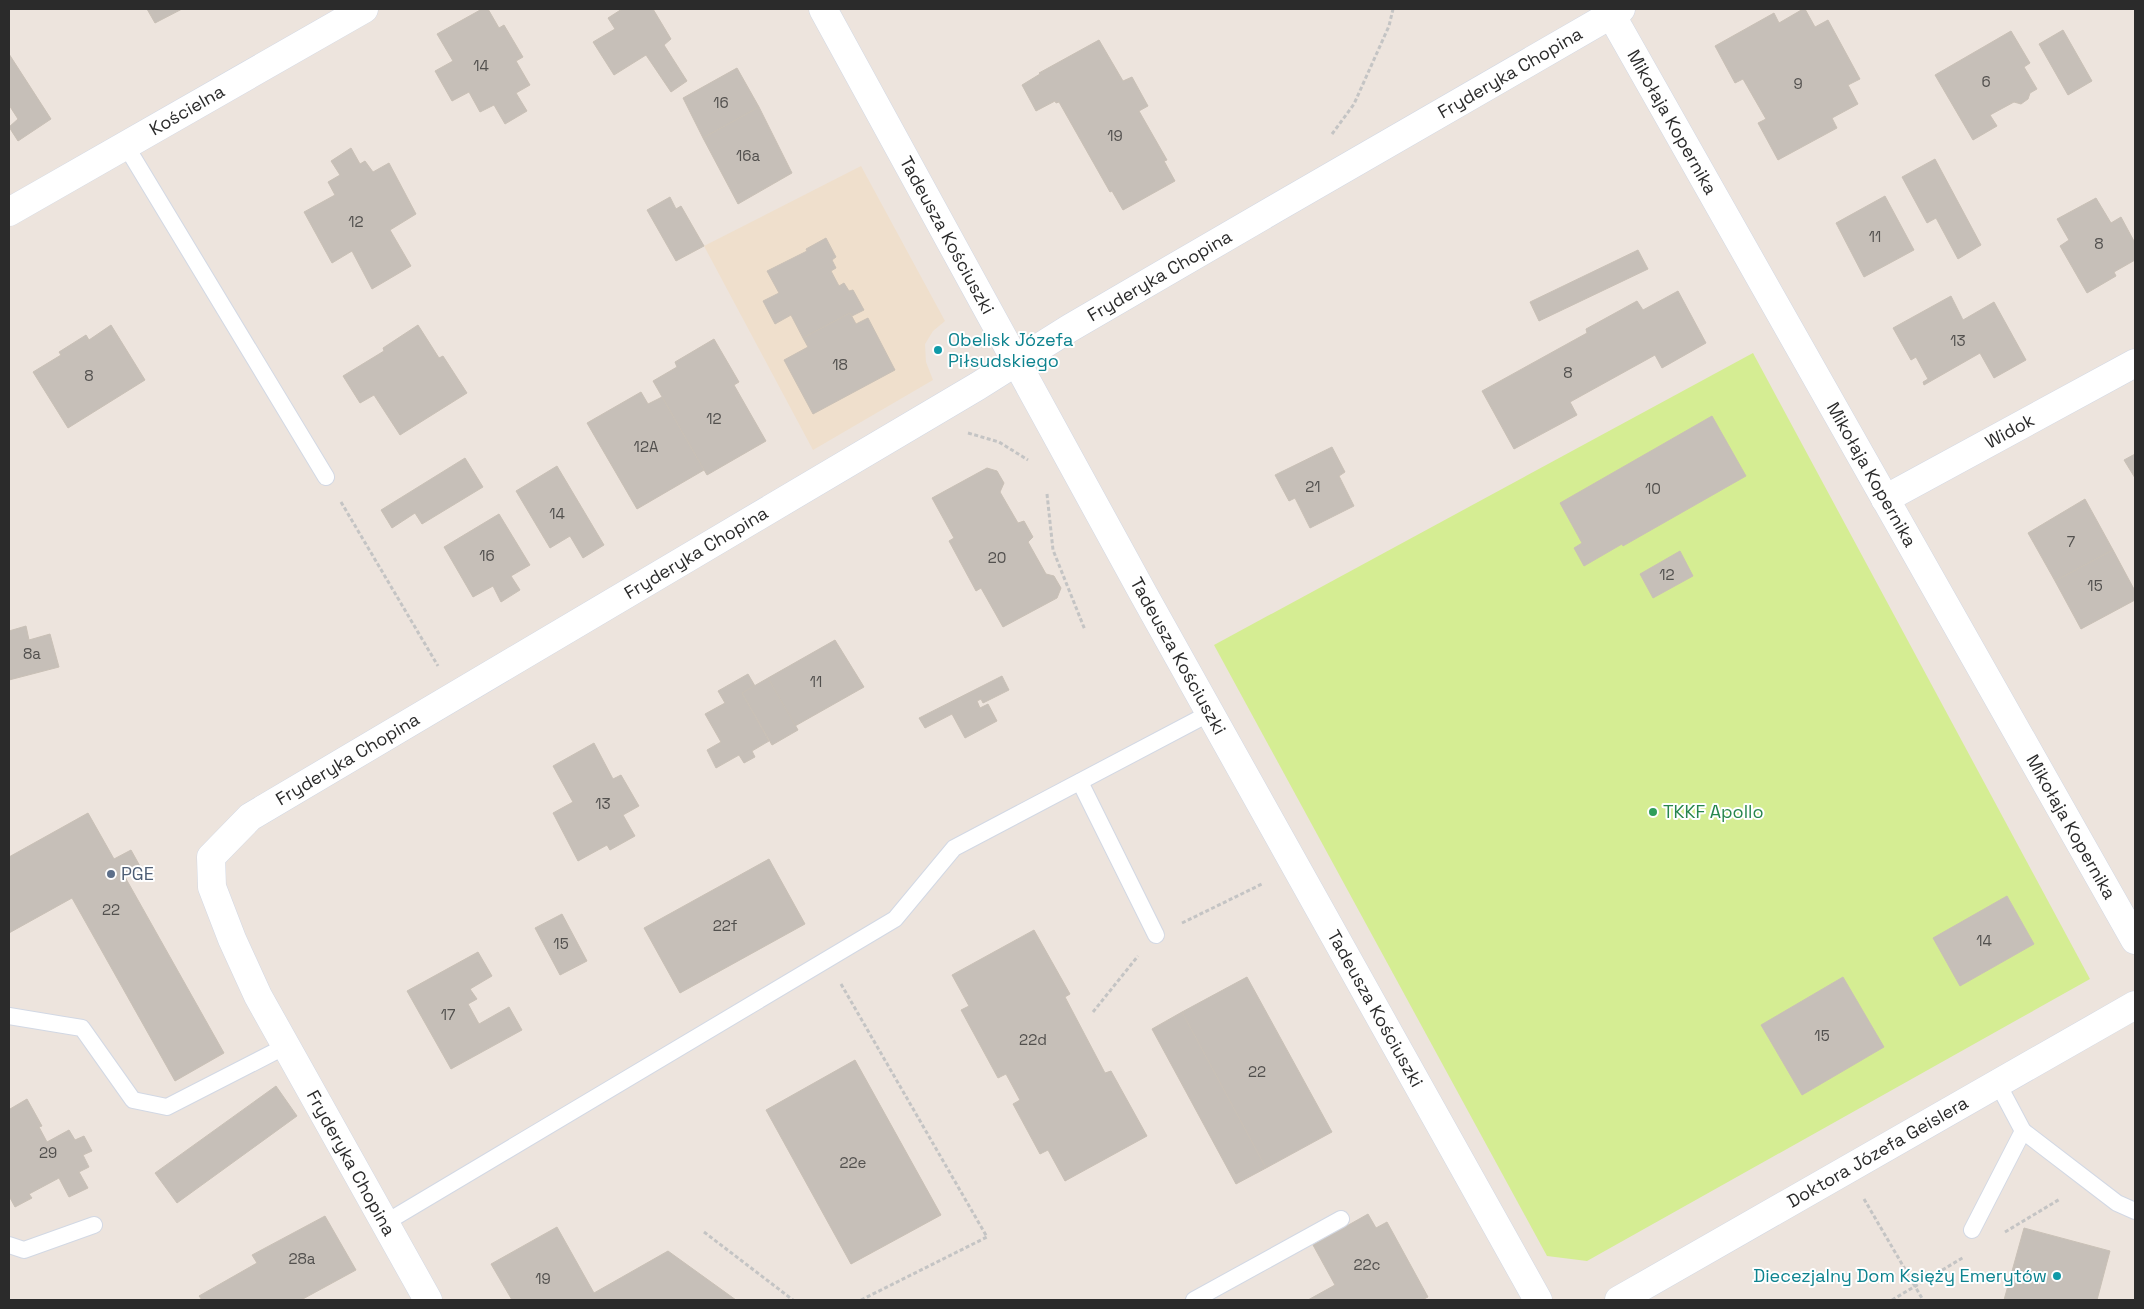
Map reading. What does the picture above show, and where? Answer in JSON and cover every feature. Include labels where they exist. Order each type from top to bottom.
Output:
[{"type":"street","name":"Kościelna","points":[[9,212],[364,9]]},
{"type":"street","name":"Tadeusza Kościuszki","points":[[823,9],[1016,363],[1538,1300]]},
{"type":"street","name":"Fryderyka Chopina","points":[[428,1300],[258,996],[232,939],[212,887],[211,856],[250,817],[1016,363],[1070,328],[1613,11]]},
{"type":"street","name":"Mikołaja Kopernika","points":[[1613,11],[1885,499],[2135,940]]},
{"type":"street","name":"Widok","points":[[1885,499],[2135,363]]},
{"type":"street","name":"Doktora Józefa Geislera","points":[[1619,1300],[2135,1005]]},
{"type":"lane","points":[[126,146],[326,477]]},
{"type":"lane","points":[[385,1224],[895,918],[954,848],[1210,713]]},
{"type":"lane","points":[[1080,782],[1156,935]]},
{"type":"lane","points":[[9,1016],[82,1028],[132,1100],[167,1107],[286,1046]]},
{"type":"lane","points":[[1998,1084],[2023,1131],[2117,1203],[2135,1211]]},
{"type":"lane","points":[[1972,1230],[2023,1131]]},
{"type":"lane","points":[[1194,1300],[1341,1219]]},
{"type":"lane","points":[[9,1245],[24,1250],[94,1225]]},
{"type":"path","points":[[1331,136],[1354,104],[1389,26],[1393,9]]},
{"type":"path","points":[[964,432],[999,442],[1029,460]]},
{"type":"path","points":[[326,477],[455,695]]},
{"type":"path","points":[[1046,487],[1053,550],[1085,630]]},
{"type":"path","points":[[827,959],[987,1237],[861,1300]]},
{"type":"path","points":[[1863,1197],[1922,1300]]},
{"type":"path","points":[[704,1232],[793,1300]]},
{"type":"shaded area","points":[[861,166],[945,321],[933,331],[925,344],[926,362],[933,380],[813,450],[704,246]]},
{"type":"green space","name":"TKKF Apollo","points":[[1753,353],[2090,979],[1587,1261],[1547,1256],[1214,645]]},
{"type":"building","points":[[147,9],[182,9],[155,23]]},
{"type":"building","points":[[482,9],[488,9],[499,28],[504,25],[523,57],[516,61],[530,85],[516,93],[527,111],[505,124],[494,105],[480,112],[469,92],[452,101],[435,71],[453,61],[437,34]]},
{"type":"building","points":[[622,9],[653,9],[671,39],[664,45],[687,81],[671,92],[646,55],[614,75],[593,42],[615,29],[608,18]]},
{"type":"building","points":[[1805,9],[1815,27],[1828,20],[1860,79],[1848,85],[1858,104],[1832,118],[1837,128],[1778,160],[1758,123],[1766,119],[1743,79],[1735,83],[1715,46],[1774,13],[1779,23]]},
{"type":"building","points":[[2063,30],[2092,81],[2068,95],[2039,44]]},
{"type":"building","points":[[2011,31],[2030,63],[2024,67],[2037,89],[2030,93],[2028,99],[2021,104],[2014,102],[1990,115],[1997,126],[1973,140],[1935,75]]},
{"type":"building","points":[[1099,40],[1123,81],[1132,77],[1148,106],[1139,111],[1167,160],[1164,161],[1175,181],[1123,210],[1112,191],[1110,192],[1059,102],[1056,103],[1055,101],[1036,111],[1022,85],[1039,73]]},
{"type":"building","points":[[9,54],[51,119],[18,141],[9,127],[18,119],[9,105]]},
{"type":"building","points":[[737,68],[759,107],[703,138],[683,98]]},
{"type":"building","points":[[759,107],[792,173],[738,204],[703,138]]},
{"type":"building","points":[[351,148],[360,164],[365,161],[373,172],[389,163],[416,214],[390,230],[411,266],[372,289],[352,251],[332,263],[304,212],[335,195],[328,182],[340,175],[331,161]]},
{"type":"building","points":[[1935,159],[1981,245],[1958,259],[1936,218],[1927,223],[1902,177]]},
{"type":"building","points":[[1885,196],[1914,250],[1864,277],[1836,223]]},
{"type":"building","points":[[670,197],[676,209],[681,206],[704,246],[676,261],[647,210]]},
{"type":"building","points":[[2096,198],[2111,223],[2121,217],[2135,243],[2135,260],[2114,272],[2116,276],[2087,293],[2060,246],[2069,240],[2057,219]]},
{"type":"building","points":[[826,238],[836,257],[832,260],[836,268],[831,271],[839,286],[844,283],[849,291],[853,290],[864,310],[852,316],[850,313],[803,338],[791,315],[775,324],[763,301],[779,293],[767,271],[807,251],[806,249]]},
{"type":"building","points":[[1638,250],[1648,269],[1539,321],[1530,302]]},
{"type":"building","points":[[1678,291],[1706,343],[1662,368],[1655,355],[1570,402],[1577,415],[1514,449],[1482,391],[1587,333],[1586,329],[1637,301],[1643,310]]},
{"type":"building","points":[[1951,296],[1963,320],[1994,302],[2026,360],[1994,378],[1980,353],[1924,385],[1923,382],[1928,379],[1916,357],[1911,360],[1893,328]]},
{"type":"building","points":[[850,313],[856,324],[868,318],[895,370],[813,414],[784,360],[808,347],[803,338]]},
{"type":"building","points":[[111,325],[145,380],[68,428],[33,372],[61,355],[59,352],[86,335],[89,340]]},
{"type":"building","points":[[418,325],[439,358],[443,356],[467,393],[400,435],[374,395],[360,403],[343,376],[384,351],[383,348]]},
{"type":"building","points":[[714,339],[739,382],[734,385],[766,441],[707,475],[653,381],[677,367],[675,362]]},
{"type":"building","points":[[641,392],[648,404],[662,397],[704,470],[637,509],[587,423]]},
{"type":"building","points":[[1712,416],[1746,476],[1584,566],[1574,548],[1582,543],[1560,503]]},
{"type":"building","points":[[1332,447],[1345,472],[1339,476],[1354,506],[1310,528],[1295,498],[1289,501],[1275,475]]},
{"type":"building","points":[[2135,454],[2135,478],[2124,460]]},
{"type":"building","points":[[465,458],[483,487],[422,524],[415,513],[392,528],[381,510]]},
{"type":"building","points":[[557,466],[604,545],[583,558],[570,536],[550,548],[516,491]]},
{"type":"building","points":[[987,468],[997,471],[1004,483],[1000,492],[1018,523],[1024,521],[1033,537],[1028,542],[1046,574],[1054,576],[1061,588],[1057,598],[1003,627],[981,588],[976,591],[949,541],[954,538],[932,498]]},
{"type":"building","points":[[2085,499],[2113,550],[2055,581],[2028,533]]},
{"type":"building","points":[[499,514],[530,565],[511,576],[520,590],[501,602],[493,586],[473,597],[444,547]]},
{"type":"building","points":[[2113,550],[2135,591],[2135,600],[2081,629],[2055,581]]},
{"type":"building","points":[[1680,551],[1693,576],[1653,598],[1640,574]]},
{"type":"building","points":[[26,626],[29,640],[50,634],[59,667],[9,680],[9,631]]},
{"type":"building","points":[[835,640],[864,687],[795,726],[768,678]]},
{"type":"building","points":[[748,674],[755,686],[742,693],[769,741],[752,751],[755,757],[744,763],[739,755],[716,768],[707,750],[721,742],[705,714],[725,703],[718,691]]},
{"type":"building","points":[[1002,676],[1009,690],[983,703],[981,699],[977,701],[980,708],[988,704],[997,721],[965,738],[952,714],[925,728],[919,718]]},
{"type":"building","points":[[768,678],[798,730],[772,745],[742,693]]},
{"type":"building","points":[[594,743],[613,779],[621,775],[639,806],[623,815],[635,836],[610,850],[607,845],[578,861],[553,813],[573,802],[553,766]]},
{"type":"building","points":[[88,813],[114,859],[131,850],[141,868],[125,877],[224,1053],[175,1081],[72,898],[9,933],[9,857]]},
{"type":"building","points":[[769,859],[805,924],[680,993],[644,928]]},
{"type":"building","points":[[2007,896],[2034,944],[1960,986],[1933,938]]},
{"type":"building","points":[[562,914],[587,961],[560,975],[535,928]]},
{"type":"building","points":[[1034,930],[1070,994],[1065,997],[1105,1073],[1111,1071],[1147,1136],[1065,1181],[1048,1150],[1040,1154],[1013,1104],[1020,1100],[1006,1074],[998,1078],[961,1010],[969,1006],[952,975]]},
{"type":"building","points":[[478,952],[492,976],[470,989],[477,999],[468,1004],[479,1024],[509,1007],[522,1030],[451,1069],[407,991]]},
{"type":"building","points":[[1247,977],[1332,1132],[1266,1168],[1182,1012]]},
{"type":"building","points":[[1843,977],[1884,1047],[1802,1095],[1761,1025]]},
{"type":"building","points":[[1182,1012],[1266,1168],[1236,1184],[1152,1029]]},
{"type":"building","points":[[855,1060],[941,1215],[851,1264],[766,1110]]},
{"type":"building","points":[[276,1086],[297,1116],[177,1203],[155,1173]]},
{"type":"building","points":[[27,1099],[42,1126],[39,1127],[47,1142],[69,1130],[75,1140],[84,1136],[92,1151],[83,1155],[89,1167],[79,1172],[88,1188],[69,1197],[59,1178],[29,1194],[32,1198],[15,1207],[9,1196],[9,1107],[10,1109]]},
{"type":"building","points":[[1368,1214],[1376,1228],[1387,1222],[1428,1297],[1422,1300],[1308,1300],[1335,1285],[1313,1245]]},
{"type":"building","points":[[325,1216],[356,1270],[301,1300],[202,1300],[199,1296],[257,1263],[252,1255]]},
{"type":"building","points":[[557,1227],[594,1293],[668,1251],[736,1300],[512,1300],[491,1264]]},
{"type":"building","name":"Diecezjalny Dom Księży Emerytów","points":[[2024,1228],[2110,1251],[2097,1300],[2004,1300]]},
{"type":"place","name":"Obelisk Józefa Piłsudskiego","points":[[938,350]]},
{"type":"place","name":"TKKF Apollo","points":[[1653,812]]},
{"type":"place","name":"PGE","points":[[111,874]]},
{"type":"place","name":"Diecezjalny Dom Księży Emerytów","points":[[2057,1276]]}]
